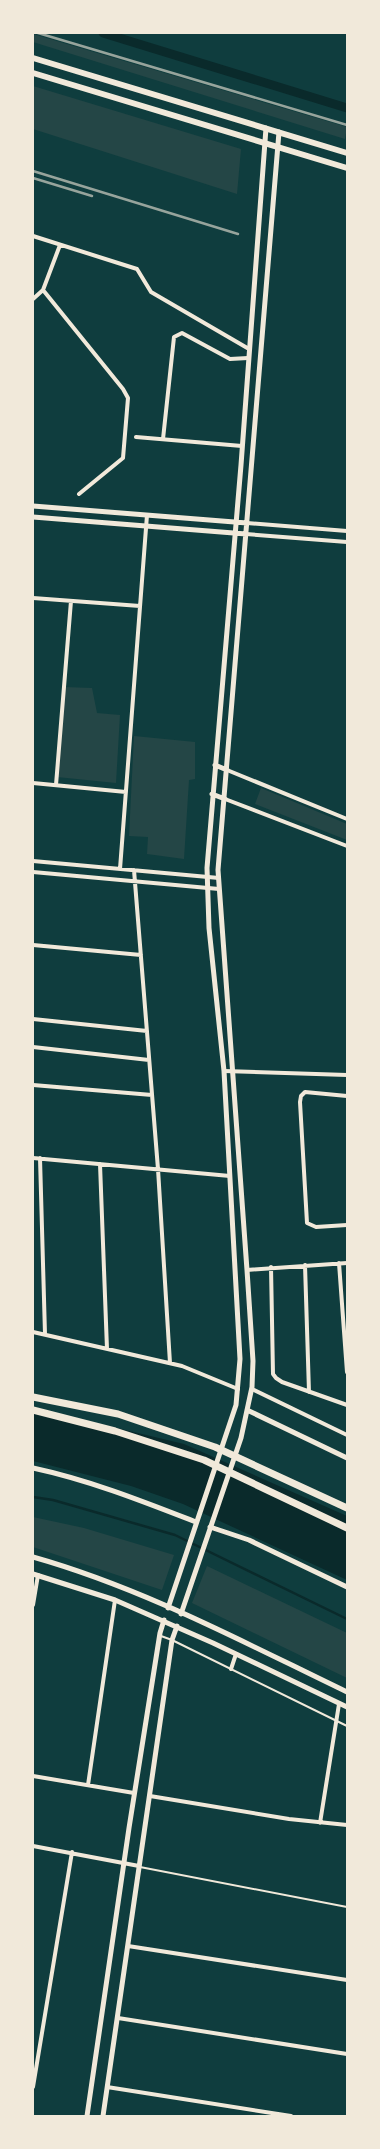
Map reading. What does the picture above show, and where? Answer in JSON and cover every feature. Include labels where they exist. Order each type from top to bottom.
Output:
[{"type":"highway","points":[[33,1397],[118,1414],[215,1447],[347,1508]]},
{"type":"highway","points":[[33,1410],[115,1431],[204,1460],[347,1528]]},
{"type":"main road","points":[[33,58],[347,153]]},
{"type":"main road","points":[[33,73],[347,168]]},
{"type":"street","points":[[168,1608],[227,1434],[238,1389],[240,1359],[224,1071],[210,928],[207,877],[212,794],[236,522],[266,128]]},
{"type":"street","points":[[181,1614],[241,1438],[252,1389],[253,1361],[248,1270],[219,878],[279,132]]},
{"type":"street","points":[[33,236],[137,269],[151,292],[249,349]]},
{"type":"street","points":[[33,299],[44,290],[60,245]]},
{"type":"street","points":[[44,290],[123,389],[128,398],[123,458],[80,494]]},
{"type":"street","points":[[163,439],[174,337],[176,334],[182,333],[230,359],[248,358]]},
{"type":"street","points":[[136,437],[242,446]]},
{"type":"street","points":[[33,506],[347,531]]},
{"type":"street","points":[[120,869],[147,515]]},
{"type":"street","points":[[33,517],[347,542]]},
{"type":"street","points":[[33,598],[140,606]]},
{"type":"street","points":[[56,785],[71,601]]},
{"type":"street","points":[[215,765],[347,819]]},
{"type":"street","points":[[33,783],[126,792]]},
{"type":"street","points":[[212,794],[347,846]]},
{"type":"street","points":[[33,861],[219,878]]},
{"type":"street","points":[[134,870],[158,1169],[170,1363]]},
{"type":"street","points":[[33,872],[219,889]]},
{"type":"street","points":[[33,945],[141,954]]},
{"type":"street","points":[[33,1019],[147,1031]]},
{"type":"street","points":[[33,1047],[149,1060]]},
{"type":"street","points":[[224,1071],[347,1075]]},
{"type":"street","points":[[33,1085],[152,1095]]},
{"type":"street","points":[[347,1096],[305,1092],[301,1096],[300,1102],[307,1223],[316,1227],[347,1225]]},
{"type":"street","points":[[33,1158],[230,1176]]},
{"type":"street","points":[[40,1158],[45,1334]]},
{"type":"street","points":[[100,1164],[107,1349]]},
{"type":"street","points":[[339,1263],[347,1372]]},
{"type":"street","points":[[248,1270],[271,1267],[347,1263]]},
{"type":"street","points":[[305,1265],[309,1392]]},
{"type":"street","points":[[271,1267],[273,1374],[282,1382],[347,1405]]},
{"type":"street","points":[[33,1332],[170,1363],[194,1370],[238,1389]]},
{"type":"street","points":[[252,1389],[347,1435]]},
{"type":"street","points":[[247,1410],[347,1458]]},
{"type":"street","points":[[33,1468],[66,1475],[196,1522]]},
{"type":"street","points":[[211,1524],[249,1540],[347,1587]]},
{"type":"street","points":[[33,1557],[117,1585],[347,1692]]},
{"type":"street","points":[[33,1605],[35,1575],[115,1600],[164,1620],[347,1707]]},
{"type":"street","points":[[88,1785],[115,1600]]},
{"type":"street","points":[[87,2116],[134,1793],[159,1636],[164,1620]]},
{"type":"street","points":[[103,2116],[172,1640],[177,1626]]},
{"type":"street","points":[[231,1669],[236,1654]]},
{"type":"street","points":[[320,1823],[339,1704]]},
{"type":"street","points":[[33,1776],[134,1793]]},
{"type":"street","points":[[150,1796],[320,1823],[347,1825]]},
{"type":"street","points":[[33,1846],[72,1852],[139,1866]]},
{"type":"street","points":[[33,2087],[72,1852]]},
{"type":"street","points":[[128,1946],[347,1980]]},
{"type":"street","points":[[118,2018],[347,2054]]},
{"type":"street","points":[[107,2087],[292,2116]]},
{"type":"lane","points":[[159,1636],[172,1640],[347,1726]]},
{"type":"lane","points":[[139,1866],[347,1907]]},
{"type":"shaded area","points":[[33,34],[347,127],[345,139],[33,42]]},
{"type":"shaded area","points":[[33,86],[241,149],[237,194],[33,129]]},
{"type":"shaded area","points":[[64,687],[92,688],[97,713],[120,715],[116,783],[57,777]]},
{"type":"shaded area","points":[[134,736],[195,742],[195,779],[189,780],[184,859],[147,854],[148,837],[129,836]]},
{"type":"shaded area","points":[[261,788],[347,824],[347,840],[255,804]]},
{"type":"shaded area","points":[[33,1408],[184,1444],[347,1516],[347,1580],[183,1504],[131,1486],[33,1461]]},
{"type":"shaded area","points":[[33,1517],[84,1528],[174,1555],[162,1590],[33,1547]]},
{"type":"shaded area","points":[[207,1566],[347,1633],[347,1678],[192,1603]]},
{"type":"waterway","points":[[103,33],[347,108]]},
{"type":"waterway","points":[[33,1497],[53,1500],[175,1535],[347,1619]]},
{"type":"railway","points":[[38,33],[347,125]]},
{"type":"railway","points":[[33,171],[238,234]]},
{"type":"railway","points":[[33,178],[92,196]]}]
